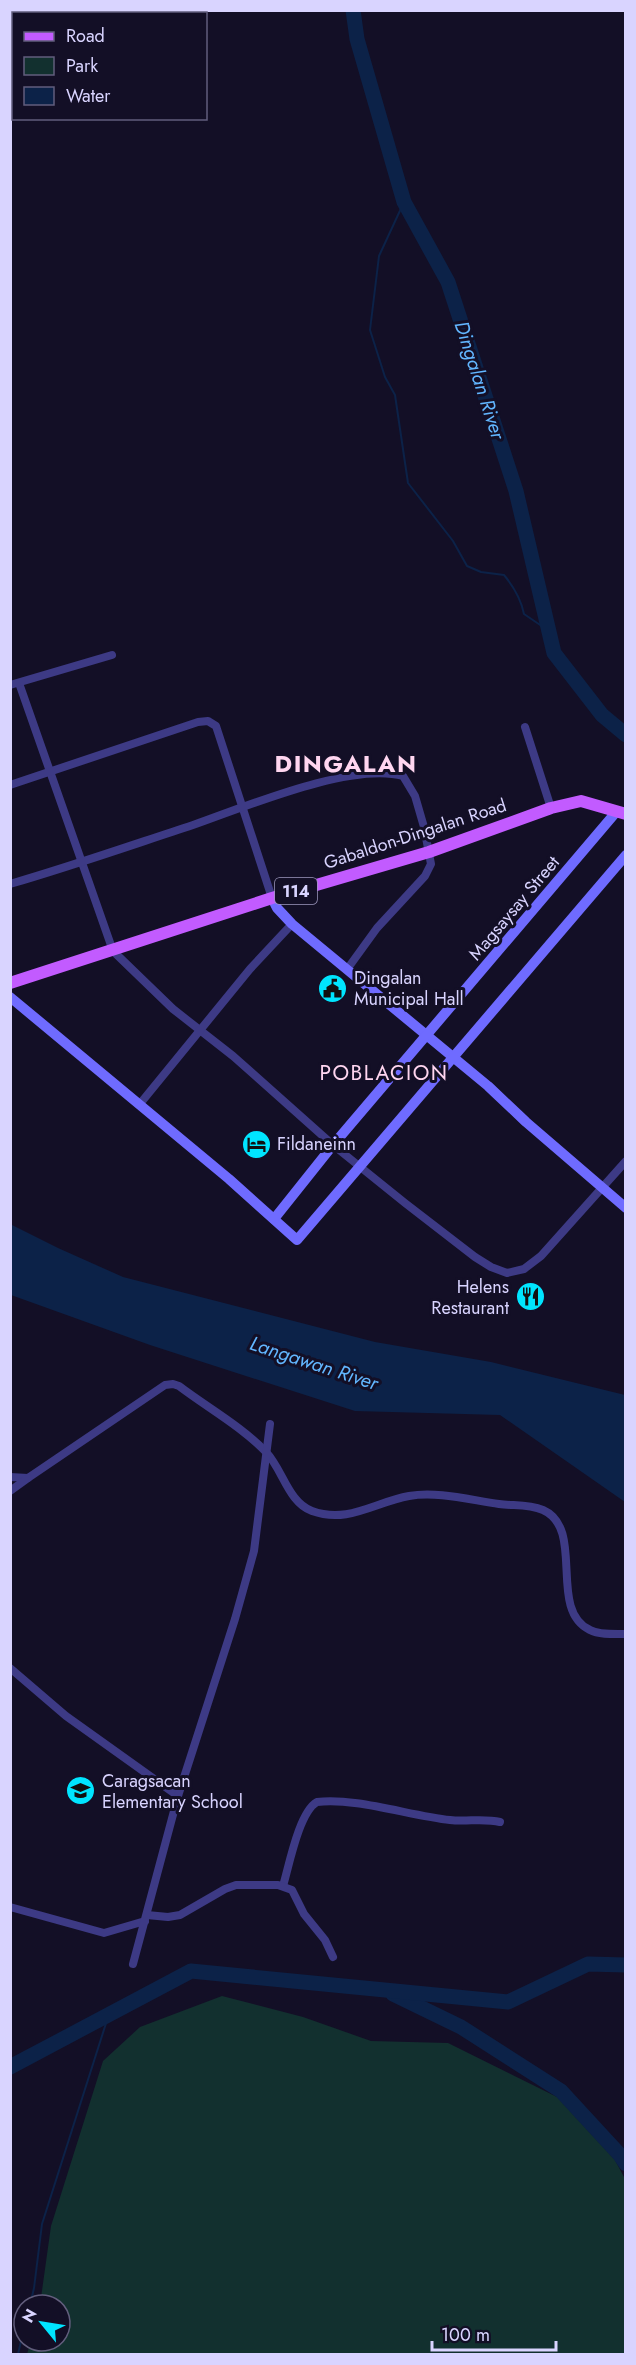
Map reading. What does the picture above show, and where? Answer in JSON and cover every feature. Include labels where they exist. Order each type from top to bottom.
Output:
[{"type":"main road","name":"Gabaldon-Dingalan Road","points":[[10,983],[272,898],[429,852],[551,808],[581,801],[621,813]]},
{"type":"street","points":[[10,685],[112,655]]},
{"type":"street","points":[[19,682],[113,951],[145,984],[359,1166],[475,1257],[490,1267],[507,1273],[524,1269],[541,1256],[626,1161]]},
{"type":"street","points":[[10,785],[198,722],[208,721],[216,726],[277,908],[292,924],[488,1086],[626,1209]]},
{"type":"street","points":[[525,728],[551,808]]},
{"type":"street","points":[[10,884],[289,791],[351,777],[390,773],[403,776],[411,788],[424,827],[431,864],[425,876],[377,928],[348,968]]},
{"type":"street","name":"Magsaysay Street","points":[[274,1219],[333,1144],[621,813]]},
{"type":"street","points":[[10,996],[297,1240],[626,855]]},
{"type":"street","points":[[139,1105],[249,969],[292,924]]},
{"type":"street","points":[[10,1491],[165,1385],[172,1384],[238,1428],[266,1452],[302,1506],[326,1515],[343,1516],[410,1496],[428,1495],[507,1505],[529,1505],[546,1512],[558,1522],[565,1545],[566,1575],[576,1619],[591,1631],[626,1634]]},
{"type":"street","points":[[133,1964],[178,1796],[235,1619],[254,1551],[270,1424]]},
{"type":"street","points":[[10,1477],[28,1478]]},
{"type":"street","points":[[10,1668],[66,1716],[178,1796]]},
{"type":"street","points":[[283,1886],[308,1811],[317,1802],[351,1803],[451,1821],[492,1820],[500,1822]]},
{"type":"street","points":[[10,1907],[104,1933],[146,1918],[180,1915],[231,1886],[251,1884],[283,1886],[292,1890],[304,1914],[326,1940],[333,1957]]},
{"type":"green space","points":[[222,1996],[303,2017],[371,2041],[448,2043],[557,2097],[615,2160],[625,2179],[625,2354],[27,2354],[72,2353],[72,2293],[42,2293],[51,2226],[103,2061],[140,2027]]},
{"type":"water","name":"Langawan River","points":[[10,1224],[123,1277],[375,1342],[491,1362],[625,1395],[625,1502],[500,1415],[355,1411],[150,1345],[11,1295]]},
{"type":"waterway","name":"Dingalan River","points":[[353,10],[357,39],[404,202],[448,282],[516,491],[554,653],[602,715],[626,735]]},
{"type":"waterway","points":[[404,202],[379,256],[370,330],[385,377],[395,395],[408,483],[453,541],[467,566],[481,572],[504,575],[517,593],[524,614],[549,631]]},
{"type":"waterway","points":[[10,2067],[191,1971],[508,2002],[588,1964],[626,1965]]},
{"type":"waterway","points":[[393,1994],[461,2027],[561,2091],[626,2164]]},
{"type":"waterway","points":[[33,2293],[42,2224],[108,2017]]},
{"type":"place","name":"Dingalan Municipal Hall","points":[[333,988]]},
{"type":"place","name":"Fildaneinn","points":[[256,1144]]},
{"type":"place","name":"Helens Restaurant","points":[[530,1297]]},
{"type":"place","name":"Caragsacan Elementary School","points":[[81,1791]]},
{"type":"district","name":"DINGALAN","points":[[346,764]]},
{"type":"district","name":"POBLACION","points":[[384,1073]]}]
